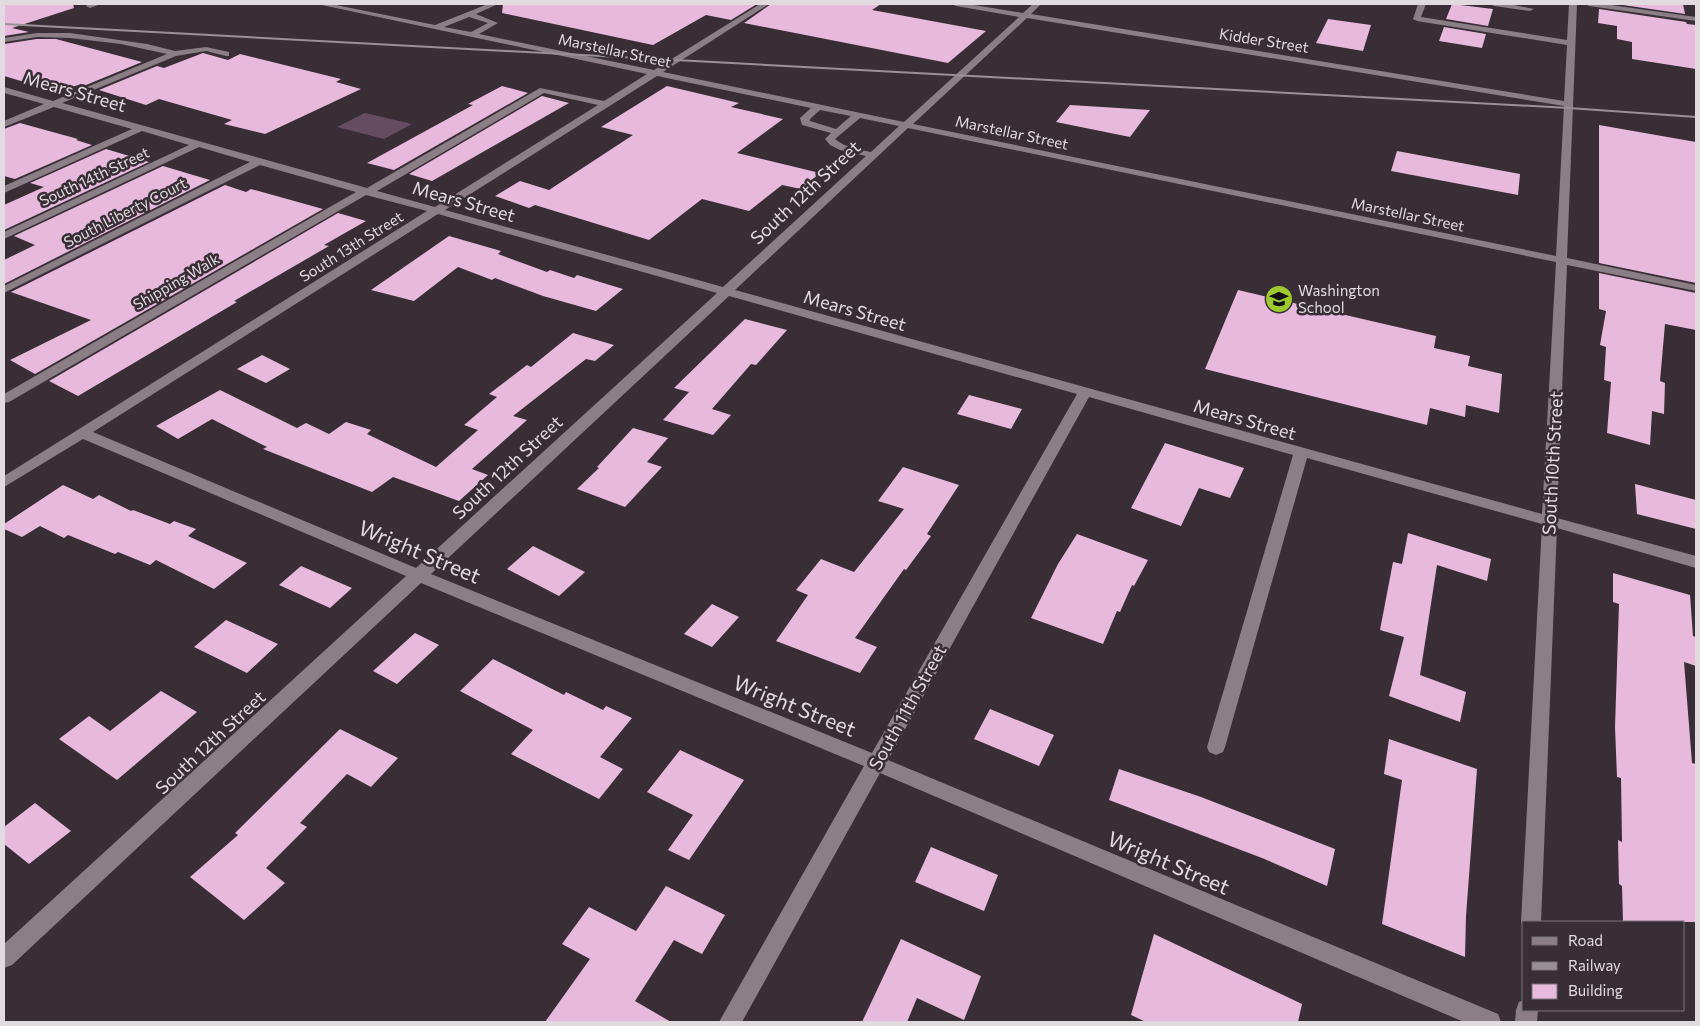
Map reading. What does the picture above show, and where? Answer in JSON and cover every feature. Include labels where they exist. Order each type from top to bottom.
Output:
[{"type":"street","name":"Marstellar Street","points":[[321,4],[1696,288]]},
{"type":"street","points":[[480,4],[492,5]]},
{"type":"street","name":"South 13th Street","points":[[4,482],[765,4]]},
{"type":"street","name":"Kidder Street","points":[[956,4],[1568,104]]},
{"type":"street","name":"South 12th Street","points":[[4,958],[1037,4]]},
{"type":"street","points":[[1422,4],[1417,19],[1571,43]]},
{"type":"street","points":[[1494,4],[1530,9]]},
{"type":"street","name":"South 10th Street","points":[[1531,921],[1573,4]]},
{"type":"street","points":[[1589,4],[1696,19]]},
{"type":"street","points":[[437,27],[492,5]]},
{"type":"street","points":[[469,14],[494,23],[472,35]]},
{"type":"street","points":[[4,40],[34,36],[84,37],[120,42],[174,54]]},
{"type":"street","points":[[4,124],[174,54],[206,49],[226,54]]},
{"type":"street","name":"Mears Street","points":[[4,90],[1696,562]]},
{"type":"street","name":"Shipping Walk","points":[[4,399],[543,90],[605,104]]},
{"type":"street","points":[[818,107],[806,118],[805,123],[838,132]]},
{"type":"street","points":[[858,115],[830,139],[832,143],[872,155]]},
{"type":"street","points":[[4,190],[142,128]]},
{"type":"street","name":"South 14th Street","points":[[4,236],[198,144]]},
{"type":"street","name":"South Liberty Court","points":[[4,290],[259,161]]},
{"type":"street","name":"South 11th Street","points":[[730,1022],[1085,392]]},
{"type":"street","name":"Wright Street","points":[[82,433],[418,575],[876,763],[1490,1022]]},
{"type":"street","points":[[1216,747],[1301,453]]},
{"type":"shaded area","points":[[365,113],[412,124],[384,139],[337,127]]},
{"type":"building","points":[[4,4],[73,4],[74,8],[12,28],[29,32],[4,36]]},
{"type":"building","points":[[503,4],[757,4],[731,20],[706,15],[653,45],[502,13]]},
{"type":"building","points":[[771,4],[881,4],[872,10],[986,31],[948,63],[744,23]]},
{"type":"building","points":[[1452,4],[1493,9],[1488,26],[1446,19]]},
{"type":"building","points":[[1616,4],[1683,4],[1685,14]]},
{"type":"building","points":[[1599,9],[1696,25],[1696,69],[1632,59],[1632,42],[1617,39],[1617,26],[1598,23]]},
{"type":"building","points":[[1328,19],[1371,25],[1363,51],[1316,43]]},
{"type":"building","points":[[1444,27],[1486,34],[1482,48],[1439,41]]},
{"type":"building","points":[[37,39],[56,39],[142,62],[86,85],[81,84],[58,92],[4,76],[4,44]]},
{"type":"building","points":[[203,53],[228,60],[240,54],[341,79],[336,82],[361,89],[265,134],[224,124],[232,120],[159,99],[146,105],[99,90],[157,66],[164,68]]},
{"type":"building","points":[[502,86],[528,93],[394,170],[367,163],[473,105],[468,104]]},
{"type":"building","points":[[667,86],[739,103],[731,107],[783,119],[737,153],[820,173],[801,189],[782,185],[749,211],[702,199],[649,240],[535,205],[529,208],[495,196],[520,181],[549,190],[633,135],[601,127]]},
{"type":"building","points":[[542,96],[569,103],[432,181],[409,174]]},
{"type":"building","points":[[1070,105],[1150,110],[1130,137],[1056,122]]},
{"type":"building","points":[[20,123],[78,139],[76,140],[92,145],[15,179],[4,176],[4,129]]},
{"type":"building","points":[[1599,125],[1696,142],[1696,283],[1599,263]]},
{"type":"building","points":[[106,149],[149,162],[4,230],[4,205],[44,187],[30,183]]},
{"type":"building","points":[[1397,151],[1520,174],[1518,195],[1391,171]]},
{"type":"building","points":[[163,166],[210,180],[4,284],[4,260],[35,245],[14,236]]},
{"type":"building","points":[[225,185],[246,192],[251,189],[323,209],[35,374],[10,360],[91,320],[11,292]]},
{"type":"building","points":[[338,213],[366,221],[324,245],[329,246],[234,301],[237,302],[78,396],[49,381]]},
{"type":"building","points":[[449,236],[501,251],[498,254],[547,272],[550,270],[574,278],[577,275],[623,289],[596,311],[543,296],[495,278],[492,280],[458,267],[414,301],[371,290]]},
{"type":"building","points":[[1599,273],[1696,293],[1696,330],[1665,324],[1660,381],[1665,383],[1664,414],[1652,411],[1650,445],[1607,433],[1611,382],[1604,380],[1606,347],[1600,345],[1606,311],[1599,309]]},
{"type":"building","points":[[1238,290],[1436,336],[1434,348],[1470,356],[1468,366],[1502,374],[1499,413],[1466,405],[1465,417],[1430,408],[1427,425],[1205,369]]},
{"type":"building","points":[[745,319],[787,330],[756,365],[751,364],[712,409],[731,415],[713,435],[663,420],[689,392],[674,388]]},
{"type":"building","points":[[573,333],[614,345],[595,361],[586,359],[513,416],[527,420],[472,469],[488,475],[459,501],[393,477],[372,492],[263,449],[267,447],[212,419],[178,439],[156,426],[220,390],[297,428],[306,423],[329,434],[346,422],[371,430],[367,434],[436,467],[478,430],[464,425],[497,397],[489,394],[527,365],[531,367]]},
{"type":"building","points":[[262,355],[290,369],[266,383],[237,369]]},
{"type":"building","points":[[969,395],[1022,409],[1011,429],[957,414]]},
{"type":"building","points":[[633,428],[668,438],[647,462],[662,467],[625,507],[577,489],[599,468],[597,467]]},
{"type":"building","points":[[1165,443],[1244,468],[1230,498],[1199,488],[1181,526],[1131,508]]},
{"type":"building","points":[[903,467],[959,485],[927,534],[931,536],[906,570],[904,569],[855,638],[877,647],[860,673],[776,641],[808,595],[796,590],[821,559],[854,572],[904,509],[878,501]]},
{"type":"building","points":[[1635,484],[1696,500],[1696,529],[1637,514]]},
{"type":"building","points":[[63,485],[93,499],[99,495],[131,511],[133,510],[170,524],[174,521],[196,529],[188,536],[247,563],[214,589],[156,560],[150,565],[118,552],[115,554],[68,535],[64,538],[40,526],[22,537],[4,529],[4,524]]},
{"type":"building","points":[[1408,533],[1491,559],[1487,581],[1437,565],[1420,675],[1466,692],[1460,722],[1389,696],[1404,637],[1380,630],[1393,562],[1402,564]]},
{"type":"building","points":[[1077,534],[1148,560],[1134,586],[1132,585],[1120,612],[1117,611],[1103,644],[1031,618],[1058,564]]},
{"type":"building","points":[[533,546],[585,572],[559,596],[507,569]]},
{"type":"building","points":[[301,566],[352,588],[330,608],[279,585]]},
{"type":"building","points":[[1613,573],[1690,595],[1693,636],[1696,637],[1696,666],[1684,662],[1692,763],[1696,764],[1696,922],[1623,921],[1622,886],[1619,884],[1618,840],[1622,842],[1621,778],[1617,777],[1615,727],[1619,604],[1613,602]]},
{"type":"building","points":[[712,604],[739,617],[712,647],[684,634]]},
{"type":"building","points":[[226,620],[278,644],[247,673],[194,647]]},
{"type":"building","points":[[415,633],[439,645],[397,684],[373,671]]},
{"type":"building","points":[[493,659],[564,695],[566,692],[603,710],[606,706],[632,718],[600,757],[623,769],[599,799],[511,754],[533,730],[460,691]]},
{"type":"building","points":[[161,691],[197,712],[117,780],[59,739],[89,716],[110,731]]},
{"type":"building","points":[[990,709],[1054,735],[1039,766],[974,739]]},
{"type":"building","points":[[340,729],[398,758],[371,787],[347,774],[300,823],[307,827],[266,868],[285,883],[244,920],[190,877],[238,835],[235,833]]},
{"type":"building","points":[[1389,739],[1477,769],[1466,916],[1465,957],[1382,924],[1402,780],[1384,774]]},
{"type":"building","points":[[680,750],[744,780],[689,860],[668,850],[693,815],[647,792]]},
{"type":"building","points":[[1119,769],[1201,797],[1335,849],[1327,886],[1262,858],[1109,800]]},
{"type":"building","points":[[35,803],[71,831],[29,864],[4,844],[4,827]]},
{"type":"building","points":[[931,847],[998,875],[984,911],[915,882]]},
{"type":"building","points":[[666,886],[725,915],[702,954],[674,940],[635,1001],[671,1022],[545,1022],[590,959],[562,944],[589,907],[636,931]]},
{"type":"building","points":[[1154,934],[1302,1004],[1298,1022],[1146,1022],[1131,1015]]},
{"type":"building","points":[[901,939],[981,976],[964,1020],[917,998],[907,1022],[862,1022]]},
{"type":"railway","points":[[4,24],[1569,108],[1696,117]]},
{"type":"place","name":"Washington School","points":[[1279,299]]}]
